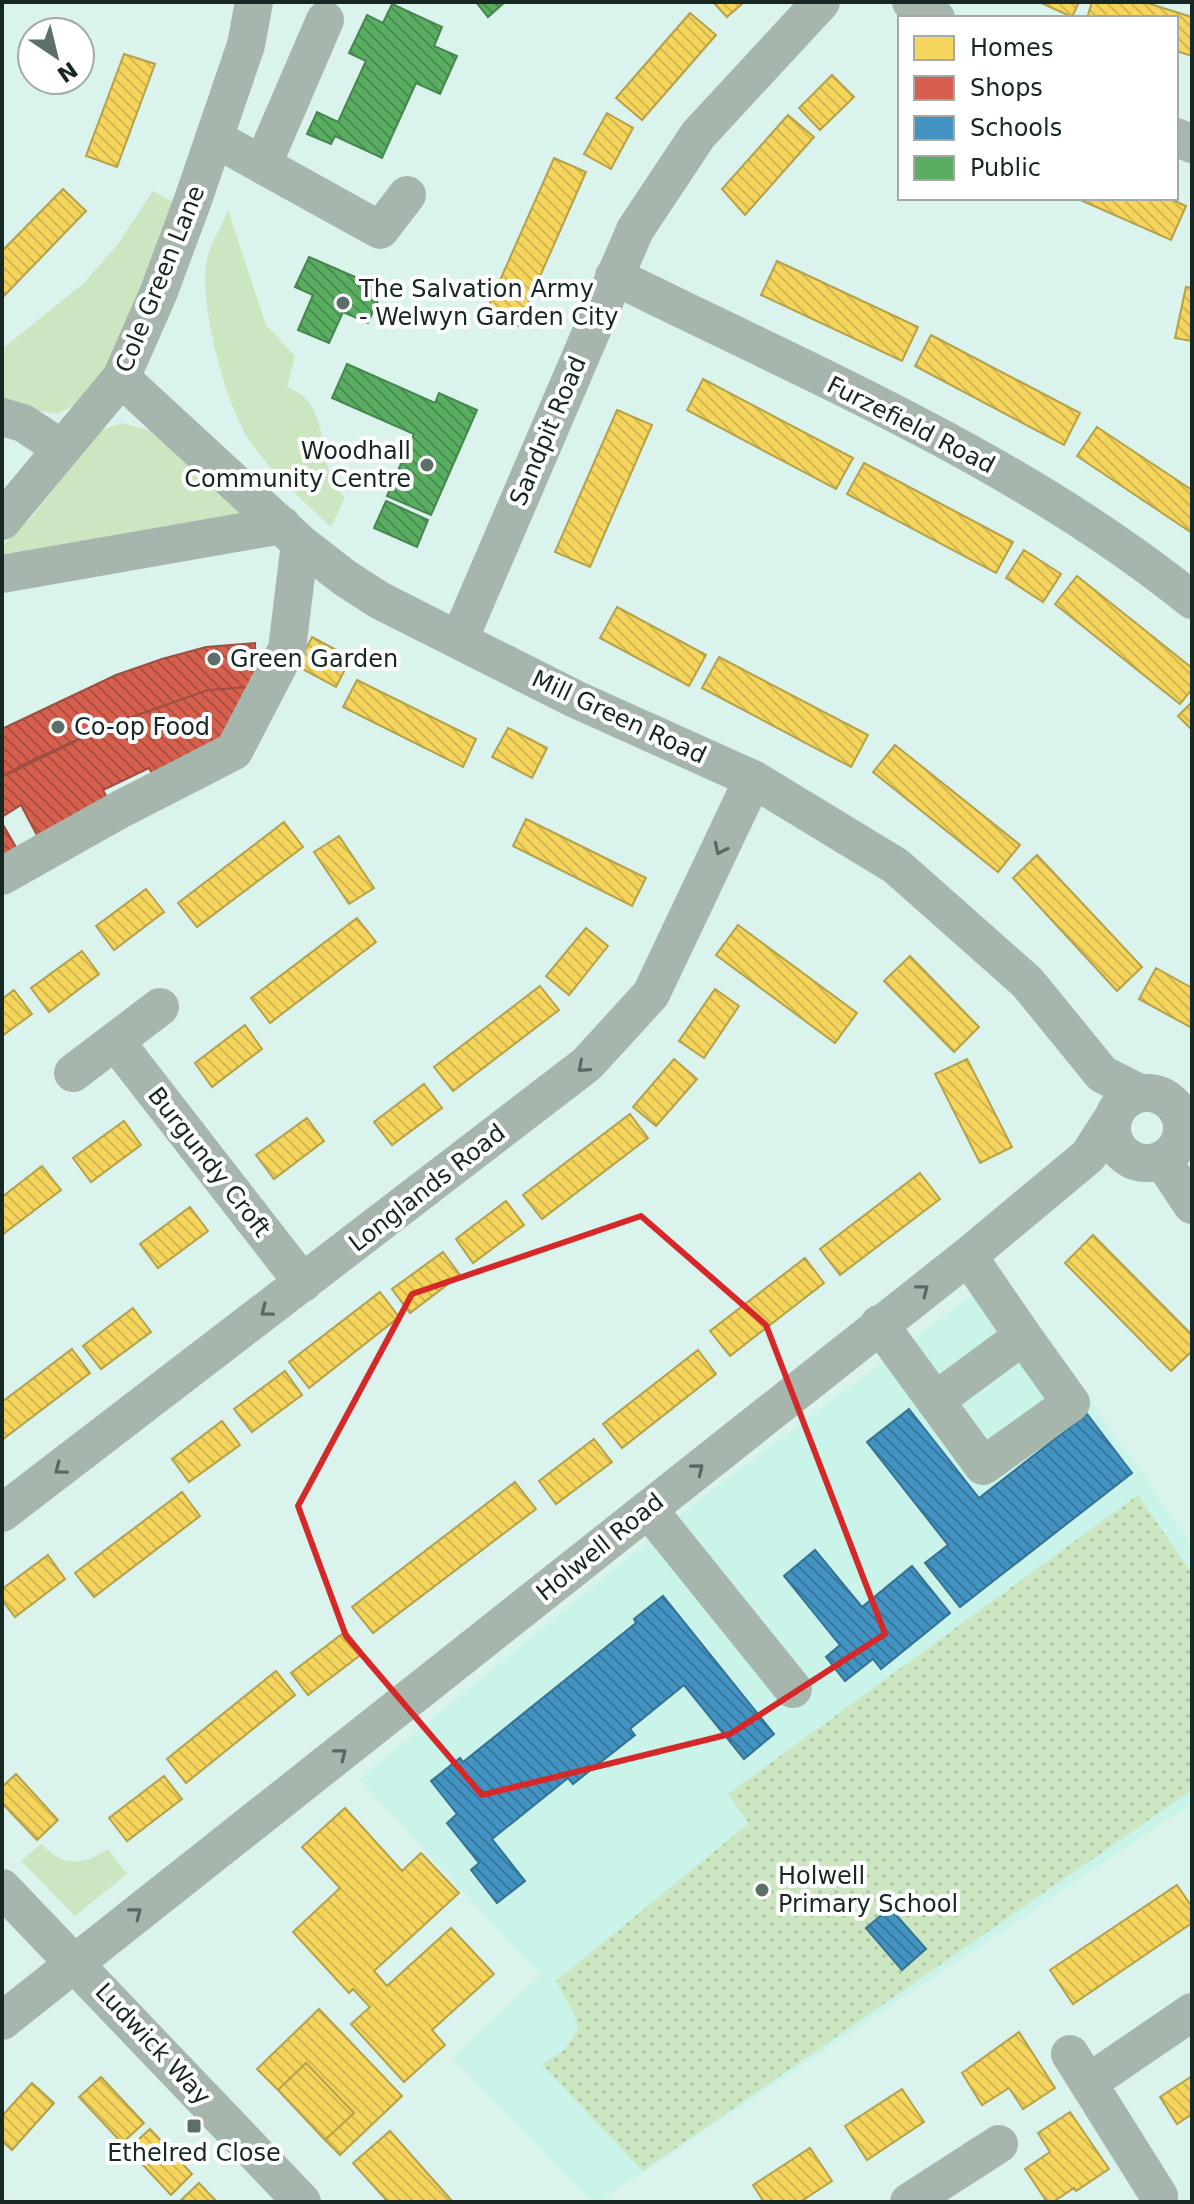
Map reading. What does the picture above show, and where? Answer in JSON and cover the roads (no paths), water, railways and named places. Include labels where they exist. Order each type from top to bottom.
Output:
[{"type":"street","name":"Cole Green Lane","points":[[2,521],[121,378],[158,294],[214,138],[246,45],[254,2]]},
{"type":"street","name":"Sandpit Road","points":[[459,640],[635,230],[698,135],[821,2]]},
{"type":"street","points":[[911,2],[933,16]]},
{"type":"street","points":[[263,164],[325,20]]},
{"type":"street","points":[[214,138],[380,230],[407,195]]},
{"type":"street","name":"Furzefield Road","points":[[614,276],[988,462],[1135,554],[1192,600]]},
{"type":"street","name":"Mill Green Road","points":[[121,378],[291,534],[379,600],[575,699],[753,779],[896,866],[1027,982],[1102,1074],[1145,1106]]},
{"type":"street","points":[[2,417],[23,423],[61,448]]},
{"type":"street","points":[[2,574],[291,534],[287,649],[234,751],[121,809],[2,876]]},
{"type":"street","name":"Longlands Road","points":[[2,1513],[587,1064],[651,994],[753,779]]},
{"type":"street","points":[[73,1073],[160,1007]]},
{"type":"street","name":"Burgundy Croft","points":[[115,1041],[303,1283]]},
{"type":"street","points":[[1178,1144],[1137,1162],[1121,1153],[1111,1132],[1145,1106],[1181,1122],[1178,1144],[1192,1205]]},
{"type":"street","name":"Holwell Road","points":[[2,2021],[968,1256],[1145,1106]]},
{"type":"street","points":[[879,1324],[983,1466],[1071,1403],[968,1256]]},
{"type":"street","points":[[935,1401],[1023,1336]]},
{"type":"street","points":[[648,1509],[793,1689]]},
{"type":"street","name":"Ludwick Way","points":[[2,1888],[302,2202]]},
{"type":"street","points":[[1159,2196],[1079,2068],[1192,2012]]},
{"type":"street","points":[[909,2202],[999,2144]]},
{"type":"place","name":"The Salvation Army - Welwyn Garden City","points":[[343,303]]},
{"type":"place","name":"Woodhall Community Centre","points":[[427,465]]},
{"type":"place","name":"Green Garden","points":[[214,659]]},
{"type":"place","name":"Co-op Food","points":[[58,727]]},
{"type":"place","name":"Holwell Primary School","points":[[762,1890]]},
{"type":"place","name":"Ethelred Close","points":[[194,2126]]}]
